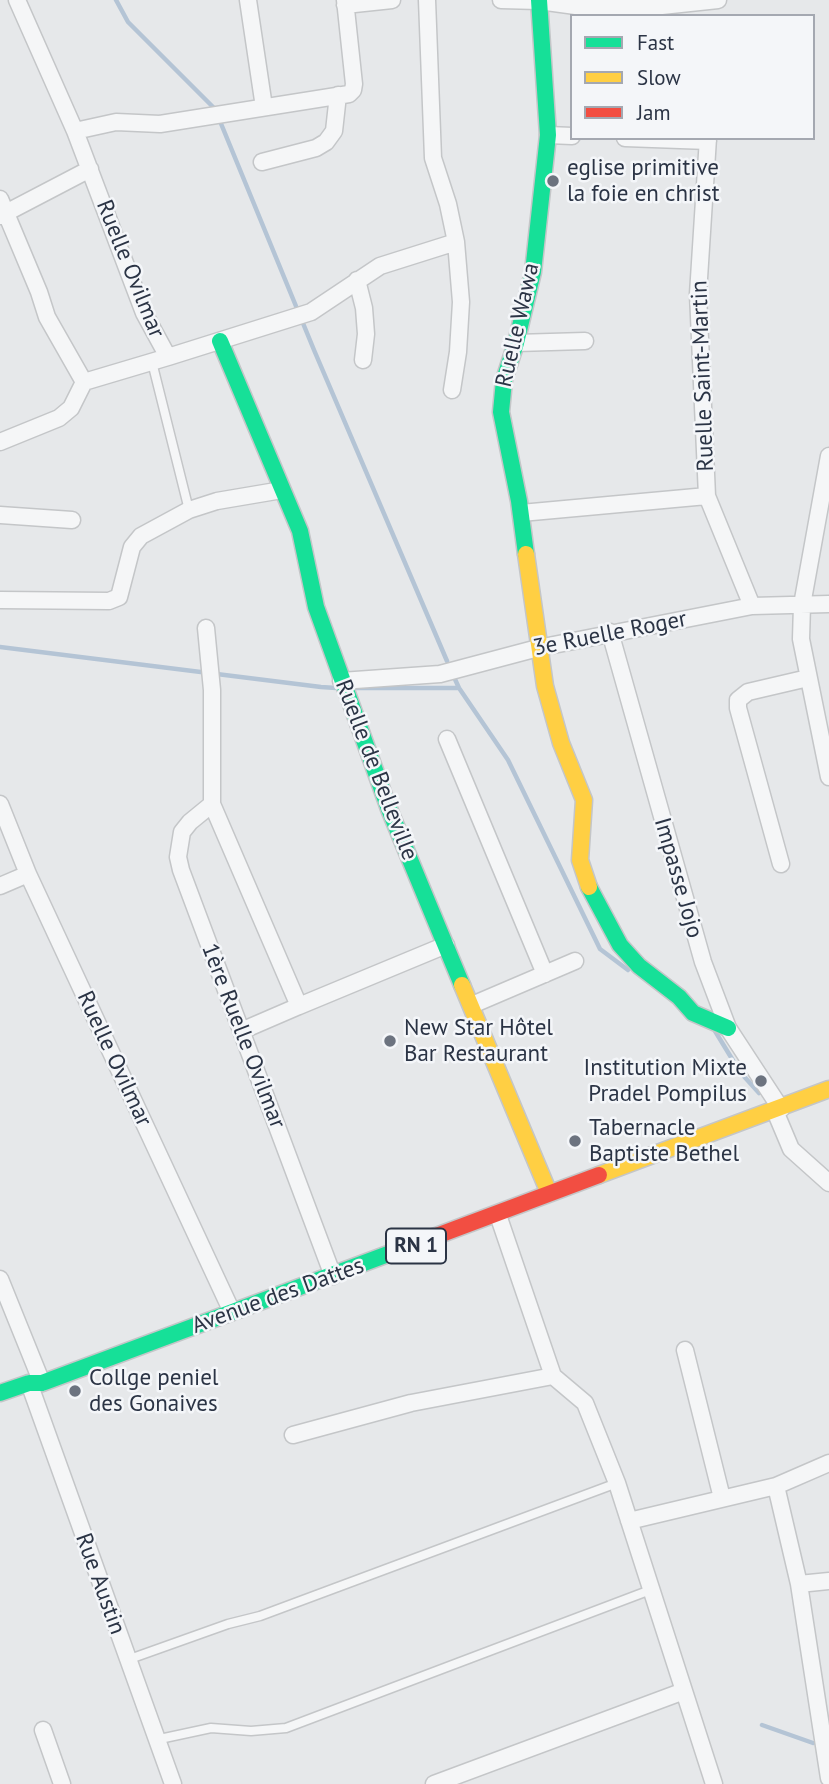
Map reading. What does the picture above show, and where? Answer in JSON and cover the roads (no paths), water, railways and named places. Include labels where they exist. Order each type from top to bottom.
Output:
[{"type":"street","name":"Ruelle Ovilmar","points":[[17,0],[75,131],[160,360],[84,382]]},
{"type":"street","points":[[248,0],[264,107]]},
{"type":"street","points":[[75,131],[116,122],[160,124],[338,95],[353,90],[345,2],[392,0]]},
{"type":"street","points":[[427,0],[433,158],[448,204],[456,242],[461,302],[458,352],[452,390]]},
{"type":"street","points":[[500,0],[539,1],[583,7],[643,8],[713,4]]},
{"type":"street","name":"Ruelle Wawa","points":[[539,1],[548,135],[533,272],[504,380],[500,412],[521,513],[538,648],[545,686],[561,743],[584,800],[580,860],[589,887],[620,945],[639,966],[679,997],[699,1017],[728,1028]]},
{"type":"street","points":[[262,162],[316,148],[326,142],[334,131],[338,95]]},
{"type":"street","points":[[548,135],[570,136]]},
{"type":"street","name":"Ruelle Saint-Martin","points":[[708,140],[698,294],[707,496],[752,606]]},
{"type":"street","points":[[0,442],[59,418],[71,408],[84,382],[47,317],[39,292],[2,210],[90,169]]},
{"type":"street","points":[[160,360],[311,312],[380,266],[456,242]]},
{"type":"street","points":[[357,280],[364,308],[366,334],[363,360]]},
{"type":"street","name":"Ruelle de Belleville","points":[[220,341],[300,531],[316,607],[389,809],[549,1193]]},
{"type":"street","points":[[516,343],[585,341]]},
{"type":"street","points":[[829,456],[802,605],[801,639],[829,777]]},
{"type":"street","points":[[0,600],[109,601],[119,597],[132,548],[141,536],[189,510],[217,501],[282,490]]},
{"type":"street","points":[[521,513],[707,496]]},
{"type":"street","points":[[0,515],[72,520]]},
{"type":"street","name":"3e Ruelle Roger","points":[[343,686],[440,674],[610,632],[752,606],[829,604]]},
{"type":"street","points":[[206,628],[212,690],[212,804],[299,1006]]},
{"type":"street","name":"Impasse Jojo","points":[[610,632],[703,962],[728,1028],[778,1110],[791,1149],[829,1183]]},
{"type":"street","points":[[781,864],[738,700],[748,692],[808,678]]},
{"type":"street","points":[[447,739],[545,974]]},
{"type":"street","name":"Ruelle Ovilmar","points":[[0,804],[28,874],[232,1312]]},
{"type":"street","name":"1ère Ruelle Ovilmar","points":[[212,804],[182,832],[178,856],[333,1276]]},
{"type":"street","points":[[0,886],[28,874]]},
{"type":"street","points":[[241,1031],[446,945]]},
{"type":"street","points":[[472,1005],[575,961]]},
{"type":"street","name":"Avenue des Dattes","points":[[0,1393],[36,1383],[333,1276],[829,1089]]},
{"type":"street","points":[[498,1215],[553,1376],[585,1403],[617,1483],[714,1784]]},
{"type":"street","name":"Rue Austin","points":[[0,1279],[127,1660],[173,1784]]},
{"type":"street","points":[[685,1350],[722,1498]]},
{"type":"street","points":[[293,1435],[411,1403],[553,1376]]},
{"type":"street","points":[[629,1521],[776,1486],[829,1463]]},
{"type":"street","points":[[776,1486],[799,1584],[829,1778]]},
{"type":"street","points":[[799,1584],[829,1581]]},
{"type":"street","points":[[434,1784],[684,1692]]},
{"type":"street","points":[[43,1730],[62,1784]]},
{"type":"lane","points":[[160,360],[189,510]]},
{"type":"lane","points":[[127,1660],[228,1624],[260,1616],[617,1483]]},
{"type":"lane","points":[[155,1741],[211,1728],[251,1731],[286,1728],[653,1589]]},
{"type":"waterway","points":[[116,0],[128,22],[215,109],[314,350],[447,661]]},
{"type":"waterway","points":[[0,647],[336,688]]},
{"type":"waterway","points":[[454,677],[508,760],[600,949],[628,970]]},
{"type":"waterway","points":[[355,688],[459,688]]},
{"type":"waterway","points":[[715,1031],[740,1072],[759,1093]]},
{"type":"waterway","points":[[762,1725],[813,1743]]},
{"type":"place","name":"eglise primitive la foie en christ","points":[[553,181]]},
{"type":"place","name":"New Star Hôtel Bar Restaurant","points":[[390,1041]]},
{"type":"place","name":"Institution Mixte Pradel Pompilus","points":[[761,1081]]},
{"type":"place","name":"Tabernacle Baptiste Bethel","points":[[575,1141]]},
{"type":"place","name":"Collge peniel des Gonaives","points":[[75,1391]]}]
